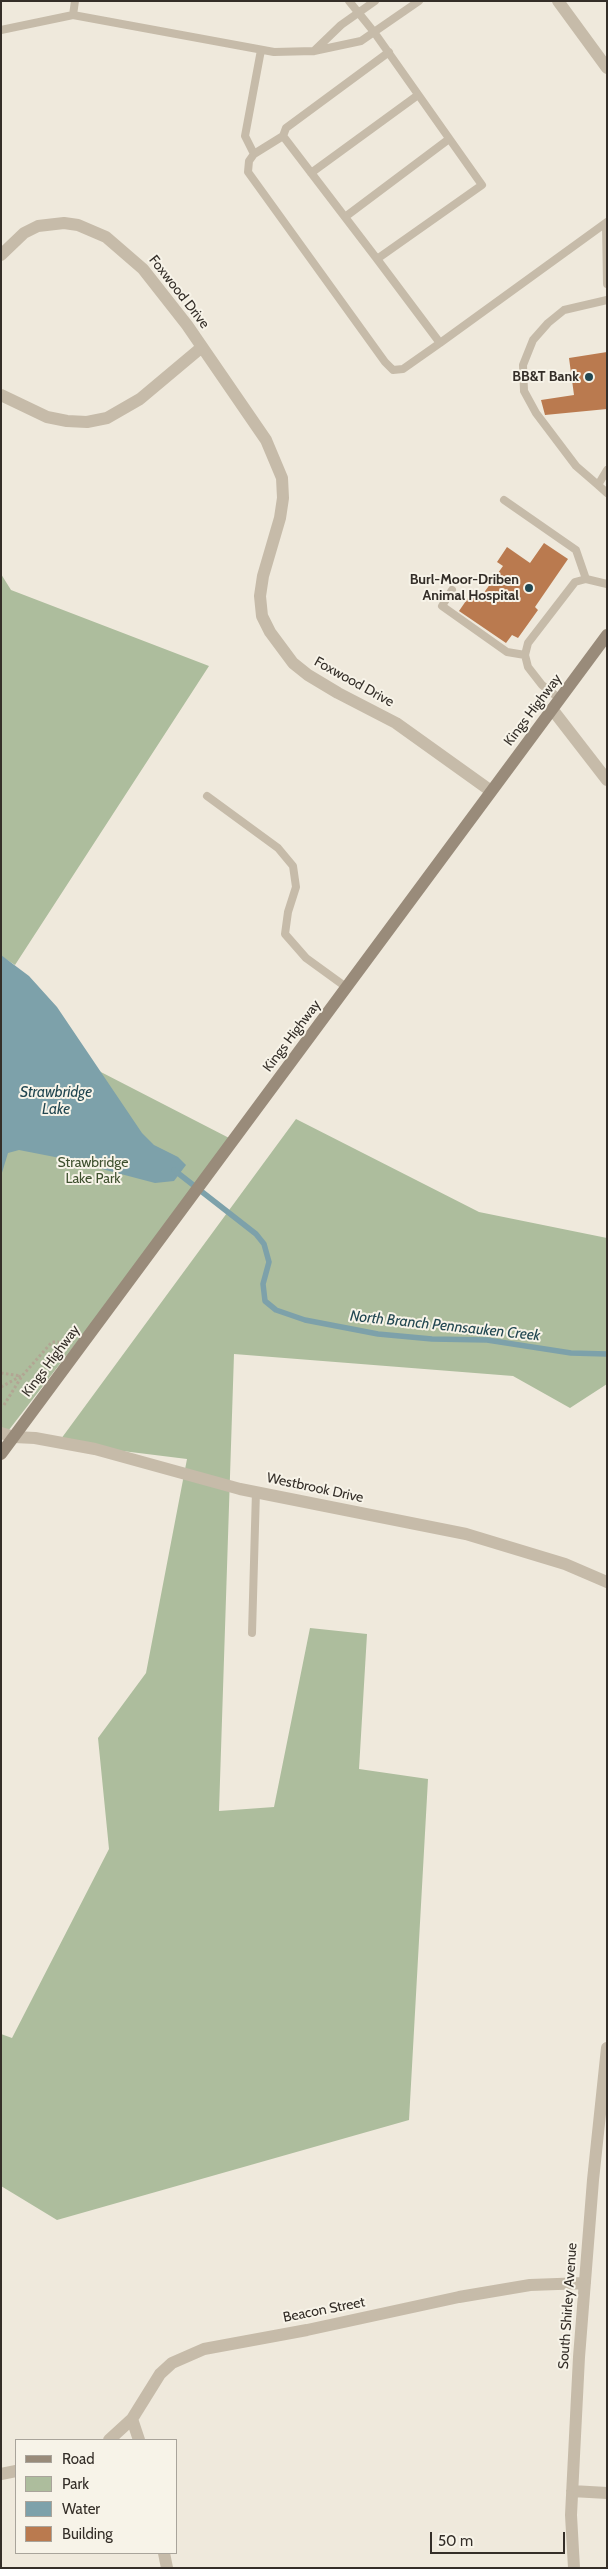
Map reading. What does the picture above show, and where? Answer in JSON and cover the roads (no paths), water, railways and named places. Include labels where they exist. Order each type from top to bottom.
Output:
[{"type":"main road","name":"Kings Highway","points":[[1,1454],[607,635]]},
{"type":"street","points":[[558,1],[607,68]]},
{"type":"street","name":"Foxwood Drive","points":[[1,255],[24,233],[38,226],[64,223],[78,225],[106,237],[132,257],[154,282],[202,347],[266,440],[282,478],[283,498],[280,518],[262,576],[260,596],[262,616],[270,632],[293,663],[308,675],[396,723],[491,791]]},
{"type":"street","name":"Foxwood Drive","points":[[1,395],[27,409],[61,420],[87,422],[107,418],[140,399],[202,347]]},
{"type":"street","points":[[552,710],[607,780]]},
{"type":"street","name":"Westbrook Drive","points":[[1,1433],[14,1437],[34,1438],[95,1449],[201,1479],[256,1492],[466,1534],[565,1564],[607,1582]]},
{"type":"street","name":"South Shirley Avenue","points":[[574,2568],[572,2490],[585,2283],[607,2048]]},
{"type":"street","name":"Beacon Street","points":[[110,2439],[132,2419],[160,2374],[172,2363],[204,2349],[316,2328],[459,2297],[530,2285],[585,2283]]},
{"type":"street","points":[[132,2419],[140,2439]]},
{"type":"street","points":[[1,2474],[15,2471]]},
{"type":"street","points":[[572,2490],[607,2494]]},
{"type":"street","points":[[164,2554],[167,2568]]},
{"type":"lane","points":[[73,15],[75,1]]},
{"type":"lane","points":[[349,1],[360,12],[389,52],[482,185],[377,260]]},
{"type":"lane","points":[[314,51],[341,25],[376,1]]},
{"type":"lane","points":[[1,30],[73,15],[274,52],[314,51],[361,41],[419,1]]},
{"type":"lane","points":[[254,154],[244,136],[262,50]]},
{"type":"lane","points":[[389,52],[286,128],[283,136],[254,154],[249,161],[248,172],[385,362],[393,370],[403,369],[606,222]]},
{"type":"lane","points":[[311,173],[418,95]]},
{"type":"lane","points":[[283,136],[440,343]]},
{"type":"lane","points":[[345,217],[449,139]]},
{"type":"lane","points":[[606,222],[607,284]]},
{"type":"lane","points":[[607,300],[564,310],[553,318],[532,340],[523,365],[524,391],[536,413],[576,466],[607,493]]},
{"type":"lane","points":[[598,485],[607,470]]},
{"type":"lane","points":[[504,500],[576,550],[586,579]]},
{"type":"lane","points":[[560,699],[542,685],[528,667],[525,655],[528,643],[575,582],[586,579],[599,580],[607,584]]},
{"type":"lane","points":[[452,590],[442,606],[507,652],[525,655]]},
{"type":"lane","points":[[207,796],[278,848],[293,866],[296,887],[288,912],[284,934],[306,958],[346,987]]},
{"type":"lane","points":[[252,1633],[256,1492]]},
{"type":"water","name":"Strawbridge Lake","points":[[1,955],[29,976],[57,1007],[142,1133],[154,1145],[178,1157],[186,1165],[174,1181],[155,1183],[60,1158],[19,1150],[8,1153],[1,1176]]},
{"type":"waterway","name":"North Branch Pennsauken Creek","points":[[174,1170],[256,1234],[264,1244],[269,1262],[263,1284],[265,1301],[276,1310],[305,1320],[378,1334],[432,1339],[487,1340],[571,1353],[607,1354]]},
{"type":"place","name":"BB&T Bank","points":[[589,377]]},
{"type":"place","name":"Burl-Moor-Driben Animal Hospital","points":[[529,588]]},
{"type":"park label","name":"Strawbridge Lake Park","points":[[93,1172]]}]
